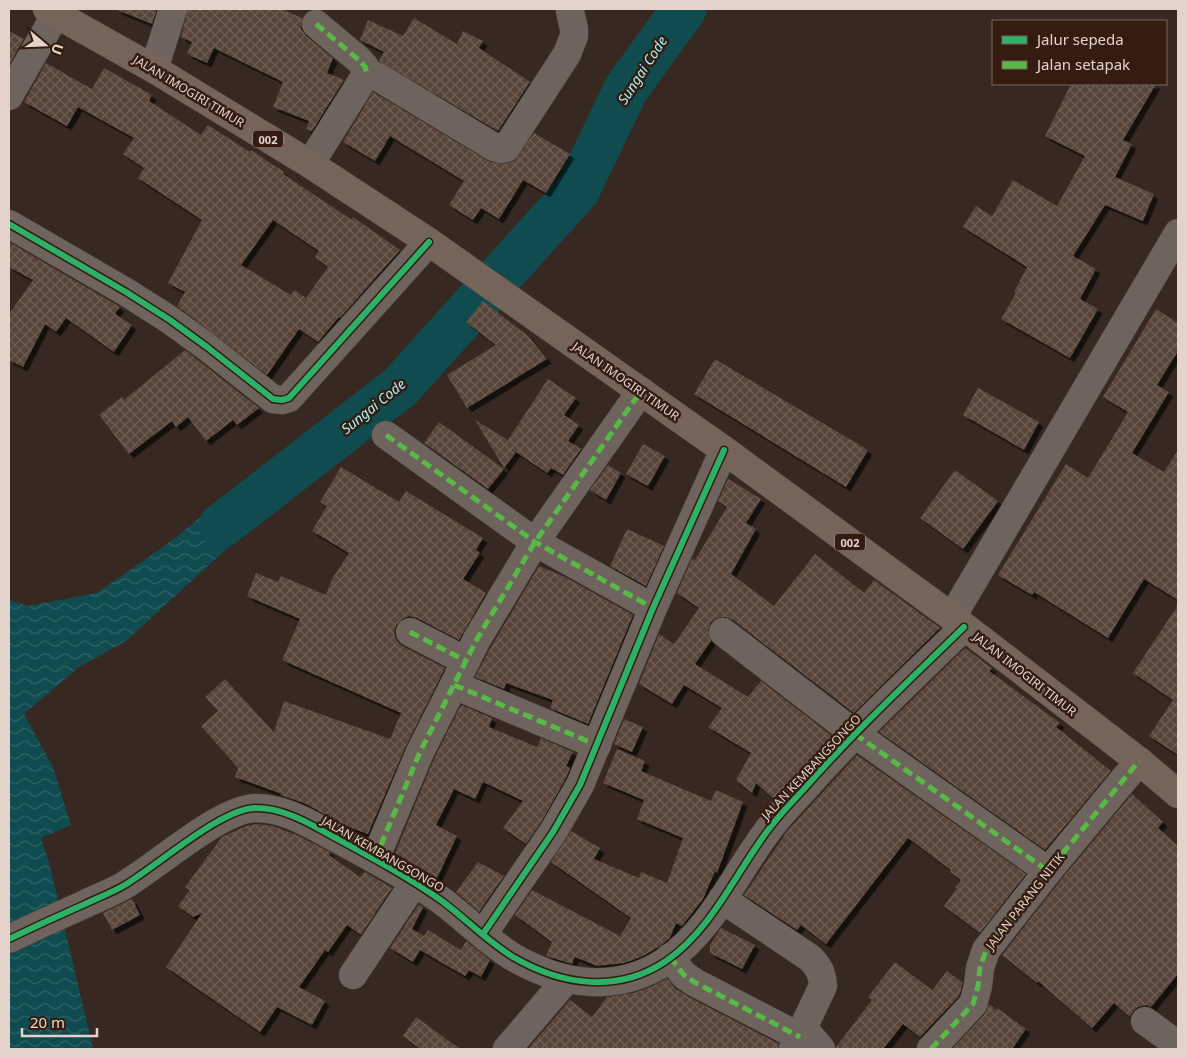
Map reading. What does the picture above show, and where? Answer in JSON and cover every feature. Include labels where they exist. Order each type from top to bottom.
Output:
[{"type":"main road","name":"JALAN IMOGIRI TIMUR","points":[[51,11],[154,69],[310,164],[430,242],[724,450],[958,622],[1139,761],[1178,794]]},
{"type":"street","points":[[154,69],[173,9]]},
{"type":"street","points":[[367,73],[378,77],[494,147],[506,148],[567,54],[574,36],[570,9]]},
{"type":"street","points":[[9,96],[51,11]]},
{"type":"street","points":[[316,24],[359,60],[367,73]]},
{"type":"street","points":[[310,164],[367,73]]},
{"type":"street","points":[[9,224],[126,292],[207,347],[273,399],[282,400],[290,398],[430,242]]},
{"type":"street","name":"JALAN KEMBANGSONGO","points":[[9,939],[122,886],[220,820],[246,808],[272,810],[298,818],[375,859],[442,901],[512,956],[540,970],[566,980],[589,983],[612,981],[649,970],[670,957],[697,933],[772,826],[958,622],[1178,233]]},
{"type":"street","points":[[375,859],[420,752],[477,639],[535,542],[641,391]]},
{"type":"street","points":[[386,435],[535,542],[653,608]]},
{"type":"street","points":[[483,934],[553,832],[580,785],[653,608],[724,450]]},
{"type":"street","points":[[410,632],[466,661]]},
{"type":"street","points":[[723,632],[855,734],[1048,871]]},
{"type":"street","points":[[454,686],[597,745]]},
{"type":"street","name":"JALAN PARANG NITIK","points":[[931,1049],[973,1004],[980,968],[986,950],[1048,871],[1139,761]]},
{"type":"street","points":[[353,975],[414,883]]},
{"type":"street","points":[[670,957],[684,975],[694,982],[804,1041],[823,986],[819,967],[810,958],[722,899]]},
{"type":"street","points":[[507,1049],[566,980]]},
{"type":"street","points":[[1145,1021],[1178,1045]]},
{"type":"water","points":[[265,464],[271,508],[126,641],[79,667],[24,714],[53,767],[71,825],[41,838],[49,862],[93,1049],[9,1049],[9,600],[28,606],[97,593],[174,539]]},
{"type":"building","points":[[115,9],[157,9],[152,24]]},
{"type":"building","points":[[188,9],[282,9],[302,18],[301,29],[306,36],[333,58],[327,73],[344,80],[312,131],[306,129],[309,121],[273,107],[283,82],[214,48],[207,63],[187,54],[192,42],[181,37]]},
{"type":"building","points":[[414,18],[457,44],[463,31],[483,41],[479,48],[530,82],[498,131],[379,61],[384,52],[360,40],[368,20],[403,36]]},
{"type":"building","points":[[9,31],[24,39],[9,65]]},
{"type":"building","points":[[46,63],[92,89],[104,68],[152,95],[149,101],[201,135],[208,125],[250,152],[251,150],[284,172],[283,174],[352,220],[353,217],[400,250],[318,342],[299,329],[267,375],[177,306],[185,292],[168,283],[202,220],[138,178],[144,168],[123,154],[134,138],[78,107],[67,126],[24,102]],"holes":[[[273,220],[319,251],[315,257],[328,267],[306,298],[294,290],[291,295],[241,265]]]},
{"type":"building","points":[[1070,85],[1155,85],[1123,140],[1132,144],[1115,177],[1154,194],[1143,221],[1105,205],[1073,256],[1096,269],[1080,299],[1098,309],[1070,358],[1001,319],[1016,293],[1014,292],[1027,267],[963,227],[976,206],[992,216],[1013,180],[1057,206],[1085,156],[1045,136]]},
{"type":"building","points":[[373,92],[490,162],[504,164],[514,161],[534,133],[570,154],[546,193],[523,180],[499,219],[481,208],[473,220],[449,205],[464,181],[390,136],[375,161],[343,142]]},
{"type":"building","points":[[9,242],[120,307],[115,314],[132,325],[114,352],[66,318],[56,332],[45,324],[23,367],[9,360],[9,314],[33,280],[9,267]]},
{"type":"building","points":[[483,301],[528,336],[547,359],[467,408],[447,375],[496,345],[466,322]]},
{"type":"building","points":[[1156,309],[1178,323],[1178,351],[1157,385],[1169,392],[1132,453],[1164,472],[1178,450],[1178,600],[1144,579],[1108,638],[1034,592],[1032,595],[998,575],[1066,464],[1088,478],[1128,412],[1103,397]]},
{"type":"building","points":[[185,350],[259,408],[237,425],[233,420],[206,441],[188,417],[176,427],[172,421],[129,454],[99,415],[122,397],[124,400]]},
{"type":"building","points":[[715,359],[868,450],[846,487],[694,394]]},
{"type":"building","points":[[548,379],[576,398],[564,415],[579,425],[568,441],[581,449],[563,475],[551,468],[547,473],[516,452],[504,468],[475,420],[508,440]]},
{"type":"building","points":[[978,388],[1039,422],[1024,450],[963,415]]},
{"type":"building","points":[[439,422],[504,469],[488,489],[424,443]]},
{"type":"building","points":[[643,444],[665,456],[648,486],[626,474]]},
{"type":"building","points":[[608,465],[621,473],[606,500],[590,490]]},
{"type":"building","points":[[341,467],[399,502],[406,491],[483,538],[476,550],[480,553],[463,579],[486,593],[459,640],[417,618],[409,616],[402,619],[396,625],[394,633],[397,641],[402,646],[445,668],[406,746],[368,834],[346,826],[304,803],[235,777],[238,768],[201,726],[218,711],[205,697],[225,679],[274,732],[284,701],[390,739],[401,713],[282,660],[300,619],[247,596],[256,573],[278,582],[281,576],[326,595],[332,579],[349,553],[312,531],[327,506],[320,502]]},
{"type":"building","points":[[955,470],[998,501],[963,549],[920,518]]},
{"type":"building","points":[[728,479],[761,499],[746,523],[756,529],[731,574],[774,606],[815,554],[864,593],[874,580],[940,628],[854,713],[733,620],[725,617],[717,618],[711,622],[708,630],[711,641],[695,664],[748,697],[761,681],[832,736],[774,799],[756,783],[752,793],[736,780],[751,753],[708,727],[722,708],[684,685],[672,704],[639,684],[659,634],[674,644],[699,608],[677,593],[692,558],[695,560],[727,507],[718,501]]},
{"type":"building","points":[[627,529],[664,546],[646,586],[610,566]]},
{"type":"building","points":[[539,566],[565,577],[633,615],[588,724],[550,708],[553,700],[506,683],[504,689],[475,677]]},
{"type":"building","points":[[1178,605],[1178,755],[1149,736],[1173,700],[1133,673]]},
{"type":"building","points":[[965,648],[992,668],[989,671],[1060,723],[1056,727],[1111,771],[1045,850],[879,732]]},
{"type":"building","points":[[461,705],[492,718],[489,727],[537,747],[541,738],[573,752],[566,766],[570,768],[566,778],[540,824],[526,844],[503,828],[523,801],[483,782],[475,799],[454,789],[436,825],[457,836],[437,878],[395,853],[434,759]]},
{"type":"building","points":[[624,719],[643,727],[632,752],[614,744]]},
{"type":"building","points":[[617,749],[645,761],[641,771],[711,801],[716,790],[743,802],[717,873],[715,871],[703,899],[682,926],[676,923],[670,938],[641,957],[624,963],[597,966],[575,957],[572,964],[546,956],[552,942],[515,915],[532,890],[620,936],[631,918],[551,862],[571,831],[600,848],[594,859],[639,878],[641,872],[667,883],[683,838],[637,819],[644,800],[603,783]]},
{"type":"building","points":[[857,755],[1026,874],[980,933],[944,906],[961,880],[950,872],[951,870],[908,838],[826,944],[801,925],[797,930],[744,895],[788,830]]},
{"type":"building","points":[[1132,794],[1163,822],[1158,828],[1178,846],[1178,974],[1151,1007],[1146,1005],[1138,1007],[1130,1017],[1114,1003],[1092,1028],[1038,981],[1037,983],[1002,955]]},
{"type":"building","points":[[257,824],[273,826],[299,836],[330,852],[329,855],[360,877],[365,872],[392,888],[361,935],[347,925],[328,952],[325,950],[299,987],[325,1001],[312,1025],[277,1007],[260,1032],[166,967],[202,913],[193,917],[178,906],[190,890],[185,887],[222,837],[246,826]]},
{"type":"building","points":[[478,862],[504,876],[479,912],[456,892]]},
{"type":"building","points":[[132,899],[140,915],[112,930],[103,913]]},
{"type":"building","points":[[419,904],[423,907],[412,929],[424,936],[428,930],[461,950],[466,941],[490,960],[481,977],[469,970],[465,976],[420,950],[413,962],[390,948]]},
{"type":"building","points":[[721,928],[755,945],[742,969],[710,953],[710,945]]},
{"type":"building","points":[[895,962],[932,990],[947,971],[963,983],[959,996],[920,1037],[903,1024],[883,1049],[836,1049],[872,1000],[868,997]]},
{"type":"building","points":[[667,978],[675,988],[687,996],[779,1044],[778,1049],[528,1049],[570,1000],[592,1017],[607,997],[633,993],[653,986]]},
{"type":"building","points":[[989,1004],[1026,1029],[1012,1049],[952,1049],[984,1015]]},
{"type":"building","points":[[416,1017],[460,1049],[420,1049],[403,1036]]},
{"type":"waterway","name":"Sungai Code","points":[[221,526],[400,387],[577,191],[626,89],[684,9]]},
{"type":"marked path","points":[[316,24],[359,60],[367,73]]},
{"type":"marked path","points":[[375,859],[420,752],[477,639],[535,542],[641,391]]},
{"type":"marked path","points":[[386,435],[535,542],[653,608]]},
{"type":"marked path","points":[[410,632],[466,661]]},
{"type":"marked path","points":[[454,685],[597,745]]},
{"type":"marked path","points":[[855,734],[1048,871]]},
{"type":"marked path","points":[[931,1049],[973,1004],[980,968],[986,950],[1048,871],[1139,761]]},
{"type":"marked path","points":[[670,957],[684,975],[694,982],[800,1037]]},
{"type":"cycle path","points":[[9,224],[126,292],[170,320],[273,399],[282,400],[289,398],[429,242]]},
{"type":"cycle path","points":[[483,934],[553,832],[580,785],[653,608],[724,450]]},
{"type":"cycle path","points":[[9,939],[118,889],[207,828],[242,811],[256,808],[277,811],[297,818],[389,868],[442,901],[503,951],[531,967],[550,974],[589,982],[609,982],[628,978],[666,961],[698,932],[724,897],[759,842],[780,816],[862,727],[964,627]]}]
